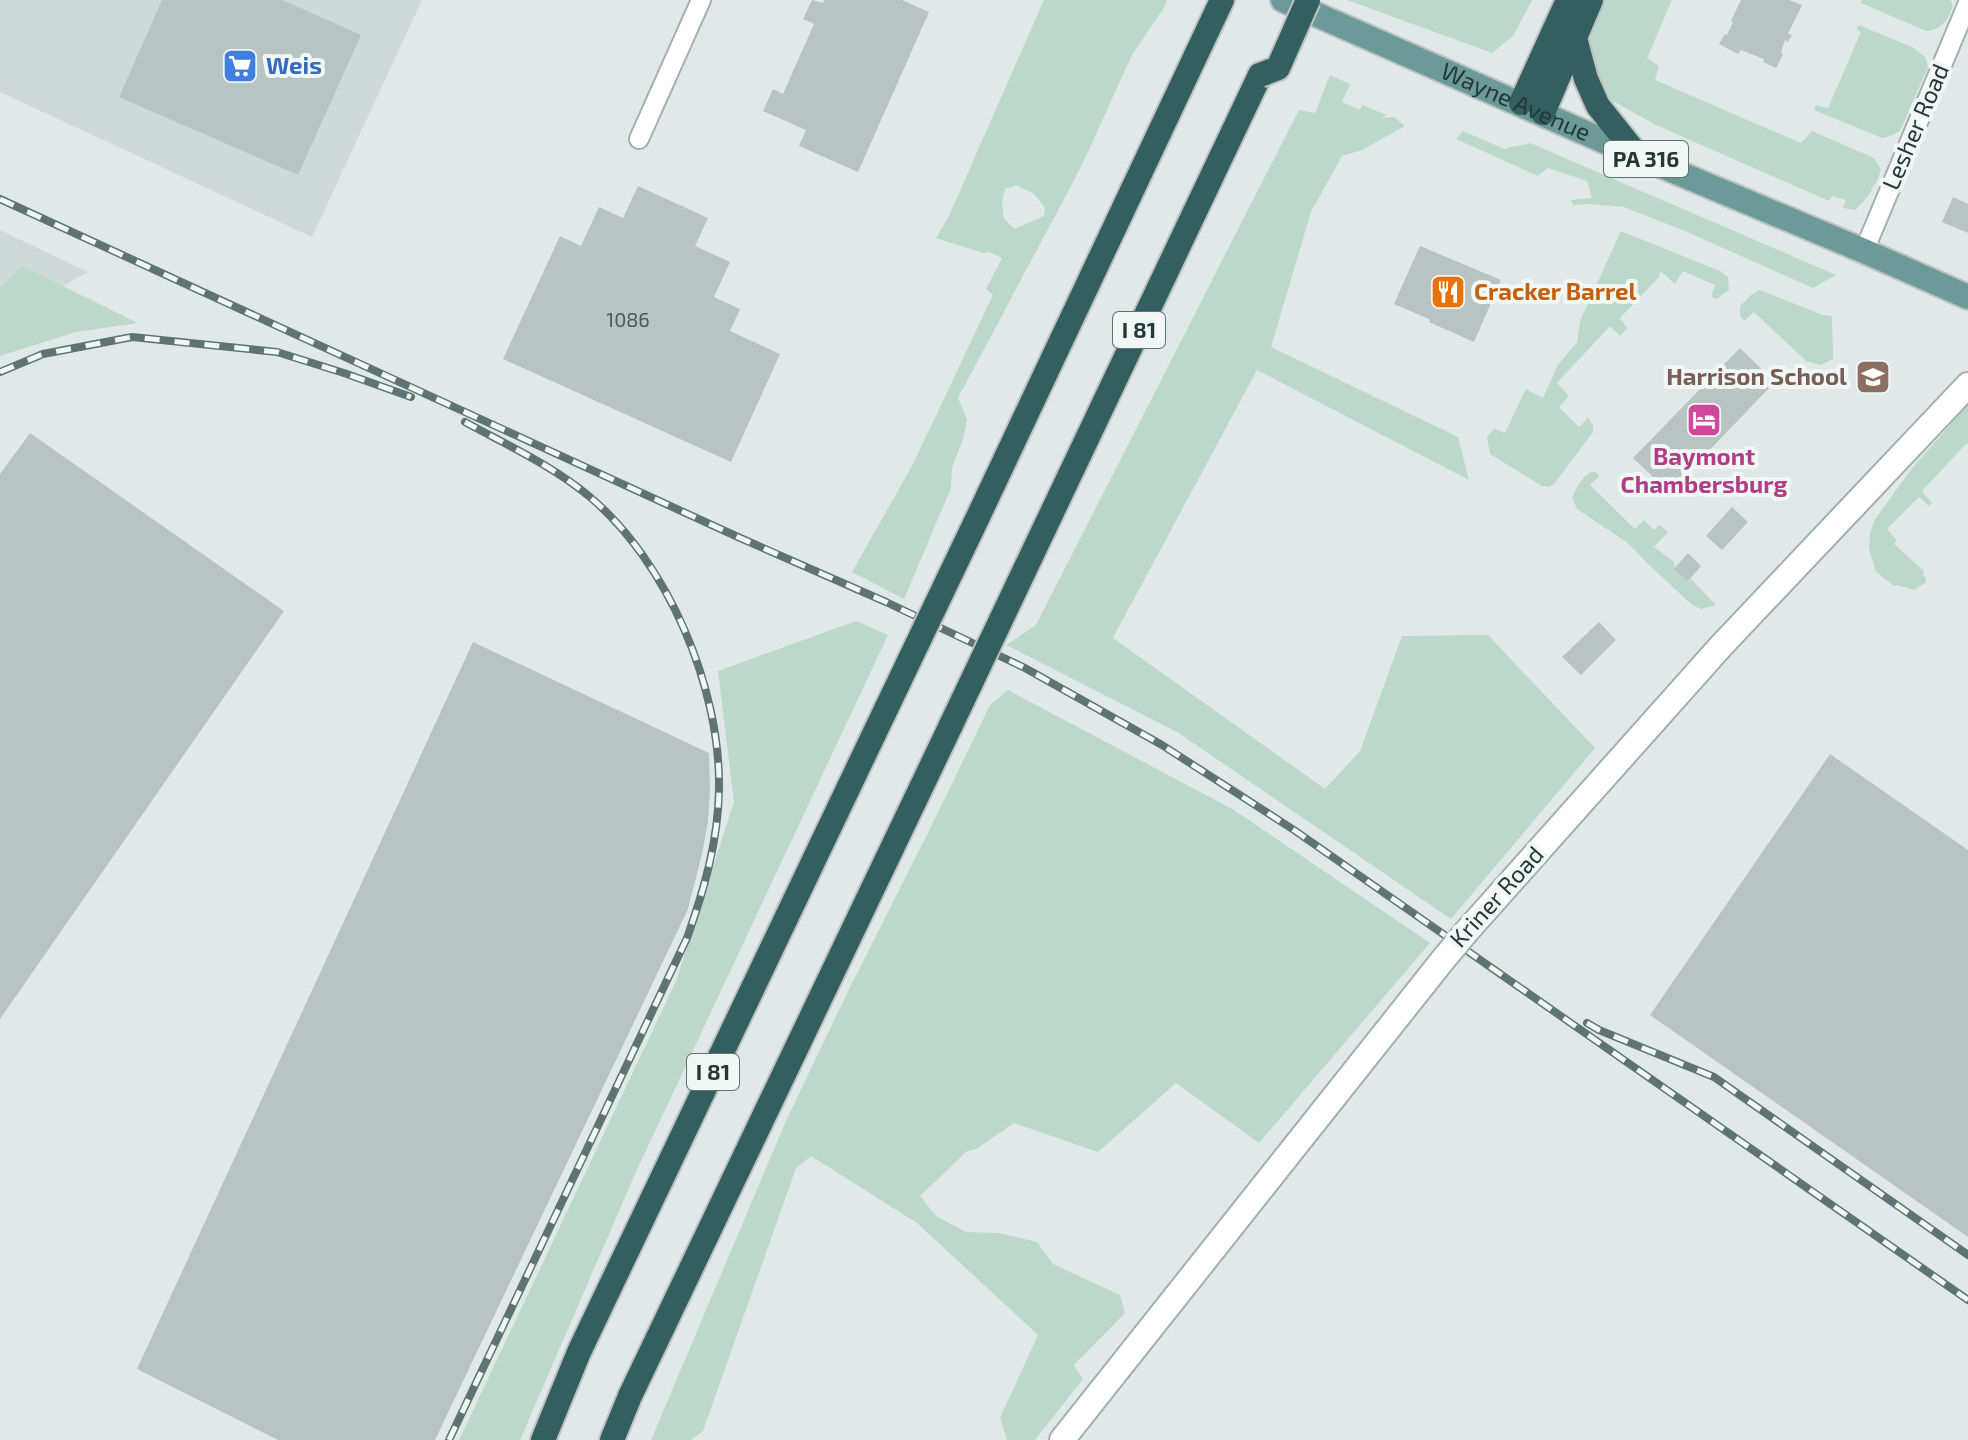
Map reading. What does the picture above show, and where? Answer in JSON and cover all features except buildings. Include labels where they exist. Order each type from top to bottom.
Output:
[{"type":"highway","name":"I 81","points":[[543,1440],[579,1352],[1222,0]]},
{"type":"highway","name":"I 81","points":[[612,1440],[637,1381],[1294,0]]},
{"type":"highway","points":[[1260,75],[1278,68],[1308,0]]},
{"type":"highway","points":[[1521,103],[1568,0]]},
{"type":"highway","points":[[1543,113],[1591,0]]},
{"type":"highway","points":[[1575,38],[1586,79],[1598,106],[1638,156]]},
{"type":"main road","name":"Wayne Avenue","points":[[1283,0],[1968,297]]},
{"type":"street","points":[[639,139],[701,0]]},
{"type":"street","name":"Lesher Road","points":[[1864,251],[1968,3]]},
{"type":"street","name":"Kriner Road","points":[[1062,1440],[1467,931],[1721,646],[1968,385]]},
{"type":"shaded area","points":[[0,0],[422,0],[312,237],[0,92]]},
{"type":"shaded area","points":[[0,230],[88,272],[0,320]]},
{"type":"green space","points":[[1044,0],[1167,0],[1132,55],[1081,167],[958,398],[967,419],[952,468],[951,488],[904,599],[852,572],[913,464],[993,295],[986,289],[1002,258],[936,238],[948,218]],"holes":[[[1016,185],[1034,194],[1045,208],[1044,216],[1015,229],[1004,219],[1002,202],[1005,189]]]},
{"type":"green space","points":[[1347,0],[1532,0],[1513,36],[1492,53]]},
{"type":"green space","points":[[1599,0],[1672,0],[1647,58],[1659,66],[1655,80],[1801,143],[1812,131],[1874,158],[1881,170],[1867,197],[1855,210],[1843,208],[1846,200],[1832,196],[1829,201],[1656,125],[1613,101],[1597,89],[1584,35]]},
{"type":"green space","points":[[1862,0],[1950,0],[1953,5],[1944,23],[1926,31],[1861,3]]},
{"type":"green space","points":[[1859,25],[1914,48],[1926,58],[1928,67],[1900,131],[1882,138],[1814,110],[1816,105],[1828,108],[1861,32],[1856,29]]},
{"type":"green space","points":[[1330,75],[1350,84],[1342,102],[1360,110],[1362,105],[1387,115],[1381,118],[1394,117],[1405,126],[1362,150],[1342,156],[1311,212],[1271,347],[1458,437],[1469,480],[1257,370],[1113,638],[1325,789],[1360,751],[1402,636],[1488,635],[1595,748],[1451,919],[1177,732],[1006,645],[1036,625],[1299,110],[1315,113]]},
{"type":"green space","points":[[1463,131],[1504,149],[1530,143],[1836,275],[1813,288],[1624,207],[1573,205],[1571,200],[1592,198],[1587,181],[1548,168],[1538,176],[1456,139]]},
{"type":"green space","points":[[1621,231],[1720,271],[1728,277],[1729,290],[1716,299],[1711,296],[1715,285],[1683,271],[1675,284],[1662,272],[1659,273],[1660,276],[1620,318],[1627,328],[1620,336],[1610,326],[1557,383],[1569,396],[1559,407],[1579,427],[1588,418],[1593,432],[1555,483],[1549,487],[1542,486],[1490,454],[1487,437],[1494,429],[1505,433],[1526,389],[1543,398],[1558,365],[1577,342],[1580,321]]},
{"type":"green space","points":[[22,266],[138,323],[76,332],[0,356],[0,288]]},
{"type":"green space","points":[[1760,290],[1832,316],[1833,359],[1821,365],[1806,361],[1754,312],[1744,321],[1740,316],[1740,306]]},
{"type":"green space","points":[[1968,404],[1968,444],[1923,490],[1932,503],[1929,506],[1919,497],[1887,529],[1897,541],[1894,544],[1924,571],[1926,578],[1925,583],[1914,590],[1894,586],[1876,572],[1869,549],[1874,521],[1909,472]]},
{"type":"green space","points":[[1591,472],[1599,476],[1590,485],[1635,529],[1644,520],[1654,530],[1659,525],[1668,532],[1654,547],[1674,562],[1675,569],[1688,581],[1691,579],[1716,605],[1701,609],[1691,604],[1628,543],[1577,509],[1572,498],[1582,480]]},
{"type":"green space","points":[[856,621],[888,635],[635,1174],[520,1440],[459,1440],[676,981],[734,802],[718,671]]},
{"type":"green space","points":[[1008,690],[1234,810],[1430,943],[1259,1143],[1176,1083],[1098,1152],[1014,1123],[976,1149],[966,1152],[920,1196],[936,1216],[966,1232],[999,1233],[1037,1242],[1053,1264],[1120,1295],[1125,1313],[1074,1365],[1083,1379],[1035,1440],[1007,1440],[1000,1418],[1038,1335],[917,1223],[811,1156],[796,1168],[703,1431],[691,1440],[651,1440],[785,1123],[990,705]]},
{"type":"railway","points":[[0,199],[1025,668],[1162,745],[1294,830],[1968,1300]]},
{"type":"railway","points":[[0,372],[43,354],[132,337],[277,352],[411,397]]},
{"type":"railway","points":[[449,1440],[687,938],[709,866],[719,790],[711,710],[700,670],[666,592],[643,556],[618,524],[576,486],[529,456],[465,422]]},
{"type":"railway","points":[[1587,1023],[1714,1077],[1968,1255]]},
{"type":"place","name":"Weis","points":[[240,66]]},
{"type":"place","name":"Cracker Barrel","points":[[1448,292]]},
{"type":"place","name":"Harrison School","points":[[1873,377]]},
{"type":"place","name":"Baymont Chambersburg","points":[[1704,420]]}]
